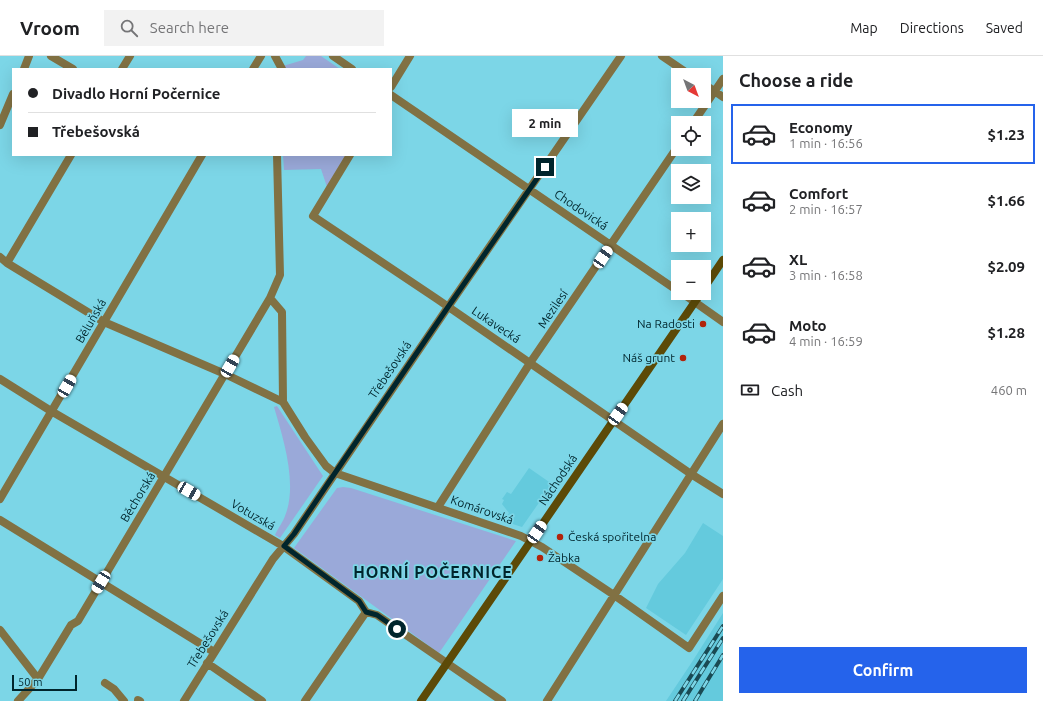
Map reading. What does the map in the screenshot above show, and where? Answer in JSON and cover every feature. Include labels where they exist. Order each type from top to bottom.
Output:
[{"type":"main road","points":[[711,278],[723,260]]},
{"type":"main road","name":"Náchodská","points":[[421,701],[694,302]]},
{"type":"street","points":[[24,68],[29,56]]},
{"type":"street","points":[[51,56],[71,68]]},
{"type":"street","points":[[123,68],[130,56]]},
{"type":"street","points":[[254,68],[261,56]]},
{"type":"street","points":[[275,56],[281,68]]},
{"type":"street","points":[[333,56],[351,68]]},
{"type":"street","points":[[392,85],[410,56]]},
{"type":"street","name":"Třebešovská","points":[[184,701],[273,559],[294,534],[621,56]]},
{"type":"street","points":[[662,56],[680,68]]},
{"type":"street","points":[[698,116],[723,79]]},
{"type":"street","points":[[711,89],[723,97]]},
{"type":"street","points":[[0,125],[12,96]]},
{"type":"street","name":"Chodovická","points":[[392,96],[671,285]]},
{"type":"street","points":[[7,263],[70,156]]},
{"type":"street","name":"Běluňská","points":[[0,499],[201,156]]},
{"type":"street","name":"Běchorská","points":[[18,701],[38,680],[71,625],[78,622],[270,298],[280,275],[277,156]]},
{"type":"street","name":"Lukavecká","points":[[349,156],[313,216],[691,474],[723,494]]},
{"type":"street","name":"Mezilesí","points":[[438,507],[530,363],[671,156]]},
{"type":"street","points":[[0,257],[7,263],[104,322],[225,374],[283,402]]},
{"type":"street","points":[[270,298],[282,312],[283,402],[309,443],[326,466],[335,473]]},
{"type":"street","points":[[691,300],[723,322]]},
{"type":"street","name":"Votuzská","points":[[0,379],[164,477],[284,546],[359,601],[366,612],[377,615],[502,701]]},
{"type":"street","points":[[547,701],[723,424]]},
{"type":"street","name":"Komárovská","points":[[335,473],[521,536],[542,547],[614,595],[689,648],[723,596]]},
{"type":"street","points":[[0,520],[214,652]]},
{"type":"street","points":[[305,701],[366,612]]},
{"type":"street","points":[[0,630],[38,680]]},
{"type":"street","points":[[207,663],[262,701]]},
{"type":"street","points":[[105,683],[114,689],[124,701]]},
{"type":"shaded area","points":[[306,56],[321,56],[339,68],[284,68],[283,66],[303,60]]},
{"type":"shaded area","points":[[283,156],[345,156],[327,187],[321,169],[284,170]]},
{"type":"shaded area","points":[[277,406],[323,476],[280,538],[275,535],[283,521],[289,503],[290,476],[285,447],[274,407]]},
{"type":"shaded area","points":[[529,468],[552,484],[522,527],[503,521],[509,513],[502,504],[504,500],[502,499],[507,492],[511,494]]},
{"type":"shaded area","points":[[337,488],[351,488],[516,541],[439,653],[294,548]]},
{"type":"shaded area","points":[[703,523],[723,536],[723,579],[686,635],[646,608],[658,584],[685,553]]},
{"type":"shaded area","points":[[723,613],[723,701],[666,701],[692,662]]},
{"type":"railway","points":[[675,701],[723,626]]},
{"type":"railway","points":[[683,701],[723,638]]},
{"type":"railway","points":[[695,701],[723,655]]},
{"type":"place","name":"Na Radosti","points":[[703,324]]},
{"type":"place","name":"Náš grunt","points":[[683,358]]},
{"type":"place","name":"Česká spořitelna","points":[[560,537]]},
{"type":"place","name":"Žabka","points":[[540,558]]},
{"type":"district","name":"HORNÍ POČERNICE","points":[[433,572]]},
{"type":"route","points":[[397,629],[374,613],[366,612],[359,601],[284,546],[294,534],[545,167]]}]
